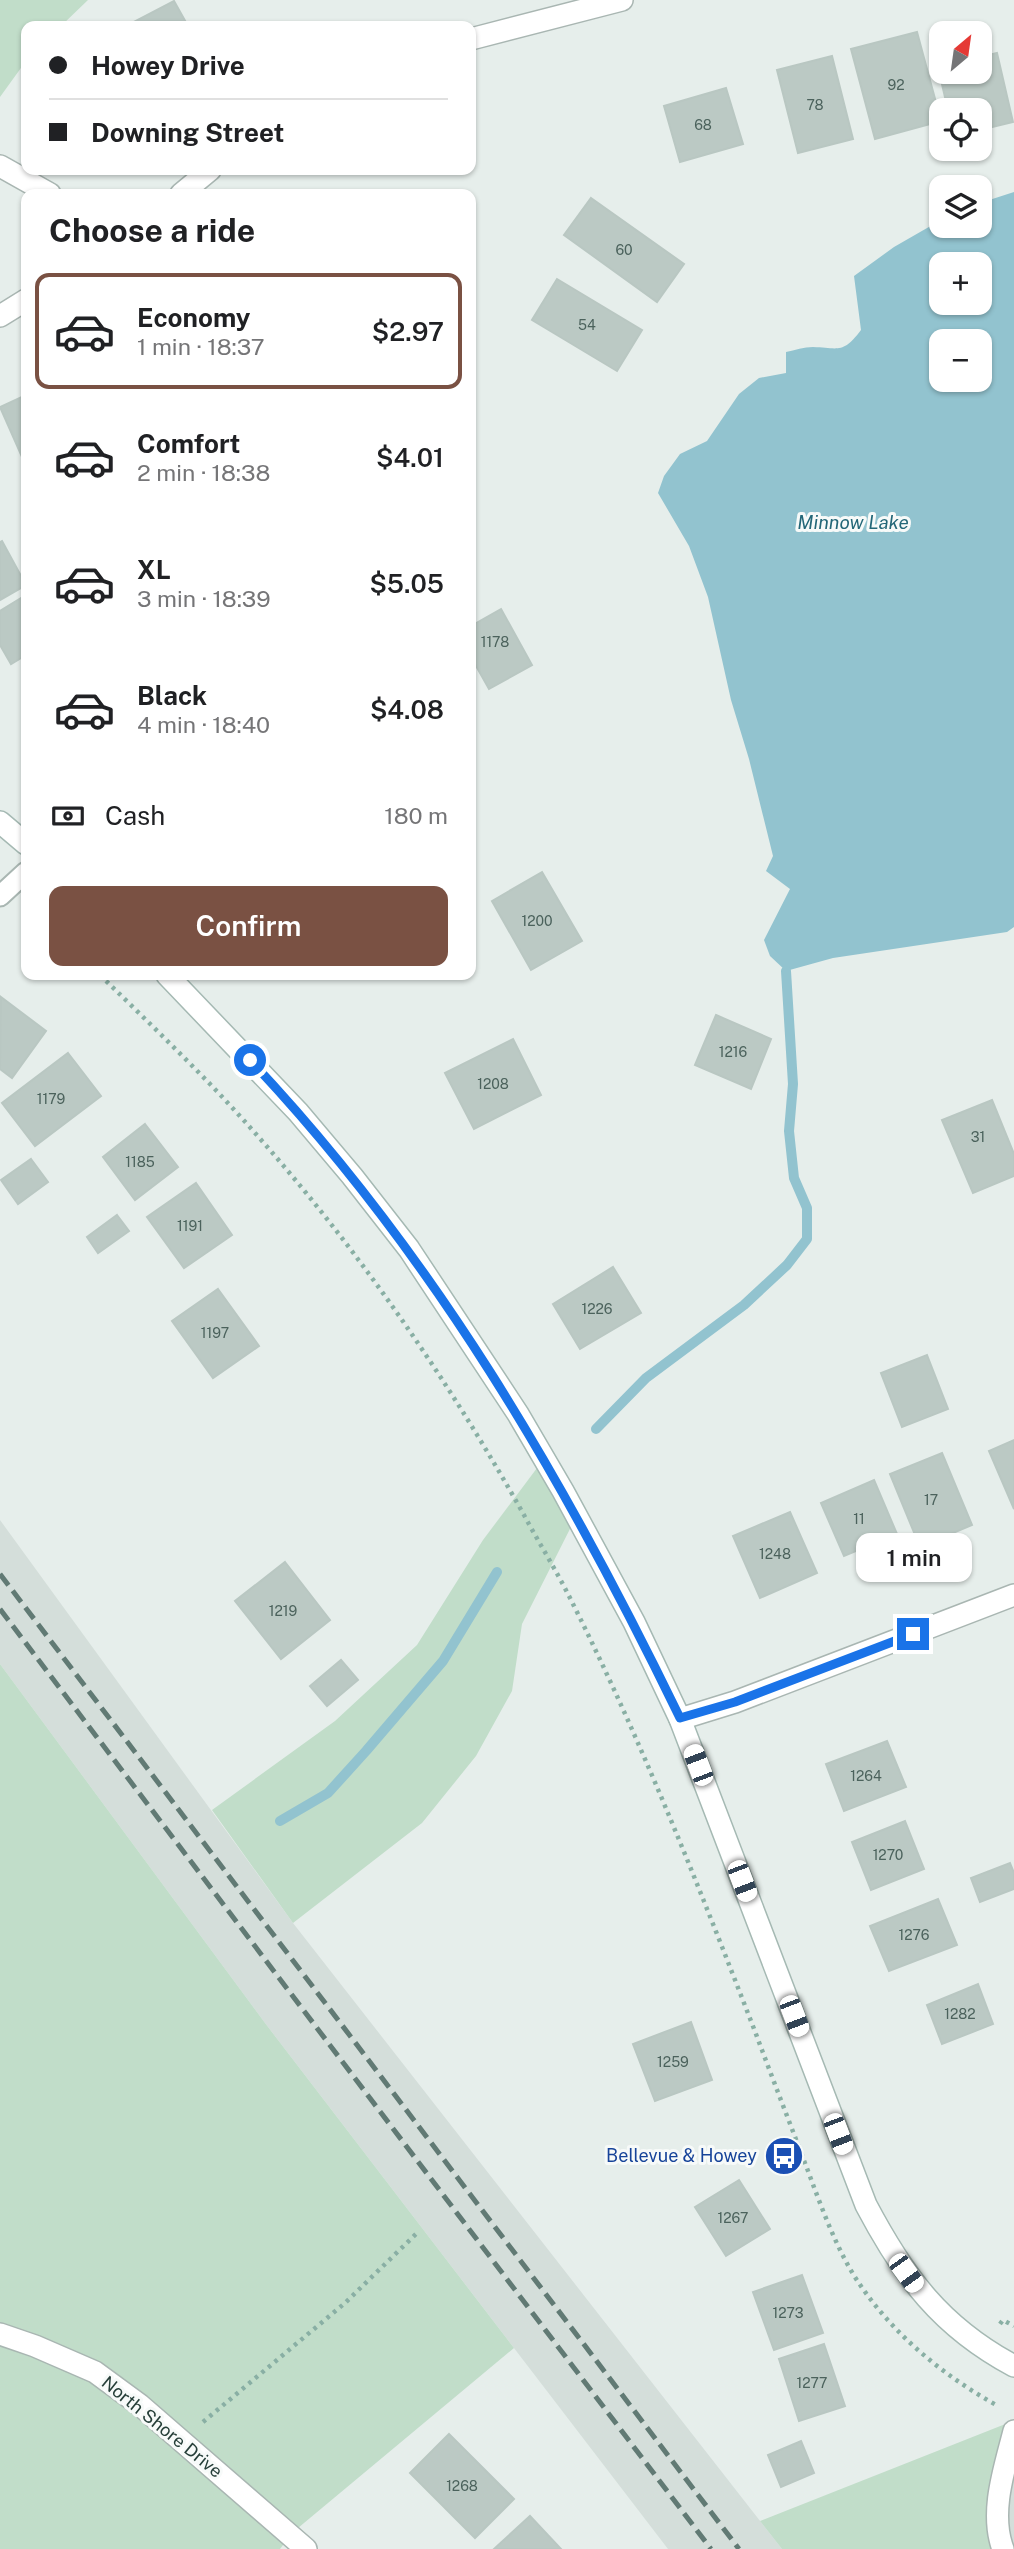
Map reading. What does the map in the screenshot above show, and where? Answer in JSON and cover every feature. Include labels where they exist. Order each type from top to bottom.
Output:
[{"type":"main road","points":[[476,38],[622,0]]},
{"type":"main road","points":[[0,166],[41,189]]},
{"type":"main road","points":[[187,189],[204,175]]},
{"type":"main road","points":[[0,316],[21,303]]},
{"type":"main road","points":[[0,822],[21,840]]},
{"type":"main road","points":[[172,980],[298,1112],[352,1176],[416,1260],[518,1413],[634,1622],[680,1718],[866,2205],[890,2251],[922,2294],[950,2322],[991,2353],[1014,2366]]},
{"type":"main road","points":[[680,1718],[735,1702],[1014,1595]]},
{"type":"main road","name":"North Shore Drive","points":[[0,2334],[95,2372],[140,2405],[306,2549]]},
{"type":"main road","points":[[1003,2549],[999,2541],[998,2500],[1014,2431]]},
{"type":"lane","points":[[0,895],[21,876]]},
{"type":"path","points":[[105,980],[212,1086],[291,1177],[360,1263],[422,1348],[483,1444],[569,1596],[637,1739],[754,2029],[824,2214],[853,2272],[876,2306],[904,2339],[951,2377],[1003,2409]]},
{"type":"path","points":[[181,2441],[345,2303],[417,2233]]},
{"type":"shaded area","points":[[0,1520],[293,1923],[782,2549],[668,2549],[265,2023],[0,1664]]},
{"type":"shaded area","points":[[1014,2419],[1014,2549],[999,2549],[1006,2451]]},
{"type":"green space","points":[[0,0],[88,0],[66,21],[21,21],[21,68],[0,97]]},
{"type":"green space","points":[[546,1456],[578,1513],[522,1624],[512,1691],[476,1756],[422,1823],[293,1923],[212,1810],[335,1721],[417,1645],[483,1540]]},
{"type":"green space","points":[[0,1664],[265,2023],[514,2348],[292,2533],[280,2549],[0,2549]]},
{"type":"green space","points":[[1013,2421],[999,2549],[782,2549],[760,2521]]},
{"type":"water","name":"Minnow Lake","points":[[1014,192],[1014,927],[1007,932],[833,958],[786,971],[770,956],[764,940],[790,889],[766,871],[773,856],[731,700],[708,597],[689,546],[658,493],[664,476],[680,454],[707,441],[739,394],[759,378],[786,373],[786,352],[810,347],[840,348],[855,338],[861,330],[854,276],[894,247],[929,227],[929,238],[992,238],[992,199]]},
{"type":"building","points":[[174,1],[185,21],[136,21]]},
{"type":"building","points":[[917,32],[935,98],[929,98],[929,124],[875,139],[851,49]]},
{"type":"building","points":[[997,53],[1013,122],[992,127],[992,98],[945,98],[942,84],[992,84],[992,54]]},
{"type":"building","points":[[832,56],[853,139],[798,153],[777,70]]},
{"type":"building","points":[[726,88],[743,144],[680,162],[664,106]]},
{"type":"building","points":[[591,198],[684,264],[657,302],[564,235]]},
{"type":"building","points":[[557,279],[642,330],[617,371],[532,320]]},
{"type":"building","points":[[21,397],[21,455],[0,407]]},
{"type":"building","points":[[2,541],[21,576],[21,588],[0,600]]},
{"type":"building","points":[[21,598],[21,658],[11,664],[0,645],[0,611]]},
{"type":"building","points":[[501,609],[532,665],[489,689],[476,666],[476,623]]},
{"type":"building","points":[[542,872],[582,941],[531,970],[492,901]]},
{"type":"building","points":[[1,997],[46,1031],[12,1078],[0,1069]]},
{"type":"building","points":[[716,1015],[771,1039],[751,1089],[695,1065]]},
{"type":"building","points":[[513,1039],[541,1095],[474,1129],[445,1073]]},
{"type":"building","points":[[68,1053],[101,1096],[35,1146],[2,1103]]},
{"type":"building","points":[[992,1100],[1014,1154],[1014,1176],[973,1193],[942,1120]]},
{"type":"building","points":[[145,1124],[178,1167],[135,1200],[103,1157]]},
{"type":"building","points":[[31,1159],[48,1182],[18,1204],[1,1180]]},
{"type":"building","points":[[196,1183],[232,1235],[184,1268],[147,1217]]},
{"type":"building","points":[[117,1215],[129,1231],[98,1253],[87,1237]]},
{"type":"building","points":[[613,1267],[641,1313],[580,1349],[553,1304]]},
{"type":"building","points":[[218,1289],[259,1346],[213,1378],[172,1321]]},
{"type":"building","points":[[927,1355],[948,1409],[902,1427],[881,1373]]},
{"type":"building","points":[[1014,1440],[1014,1509],[989,1451]]},
{"type":"building","points":[[942,1453],[972,1525],[920,1547],[890,1474]]},
{"type":"building","points":[[874,1480],[897,1534],[844,1556],[821,1503]]},
{"type":"building","points":[[790,1512],[817,1573],[760,1598],[733,1536]]},
{"type":"building","points":[[285,1562],[330,1620],[281,1659],[235,1601]]},
{"type":"building","points":[[341,1660],[358,1680],[327,1706],[310,1686]]},
{"type":"building","points":[[887,1741],[906,1787],[844,1811],[826,1764]]},
{"type":"building","points":[[905,1821],[924,1869],[871,1890],[852,1842]]},
{"type":"building","points":[[1010,1863],[1014,1873],[1014,1889],[980,1902],[971,1878]]},
{"type":"building","points":[[938,1899],[957,1945],[889,1971],[870,1926]]},
{"type":"building","points":[[978,1984],[993,2024],[942,2044],[927,2005]]},
{"type":"building","points":[[691,2022],[712,2080],[655,2101],[633,2044]]},
{"type":"building","points":[[739,2180],[770,2229],[726,2256],[695,2207]]},
{"type":"building","points":[[802,2275],[823,2333],[774,2350],[753,2292]]},
{"type":"building","points":[[824,2344],[845,2406],[799,2421],[779,2359]]},
{"type":"building","points":[[449,2434],[514,2499],[475,2538],[410,2473]]},
{"type":"building","points":[[801,2441],[814,2473],[781,2487],[768,2455]]},
{"type":"building","points":[[530,2516],[561,2549],[494,2549]]},
{"type":"waterway","points":[[596,1429],[646,1378],[744,1305],[787,1265],[807,1239],[807,1208],[794,1178],[789,1131],[793,1084],[786,971]]},
{"type":"waterway","points":[[280,1821],[328,1793],[366,1751],[443,1661],[497,1572]]},
{"type":"railway","points":[[0,1574],[739,2549]]},
{"type":"railway","points":[[0,1609],[711,2549]]},
{"type":"place","name":"Bellevue & Howey","points":[[784,2156]]},
{"type":"route","points":[[250,1060],[352,1176],[409,1249],[470,1339],[518,1413],[601,1559],[680,1718],[735,1702],[913,1634]]}]
